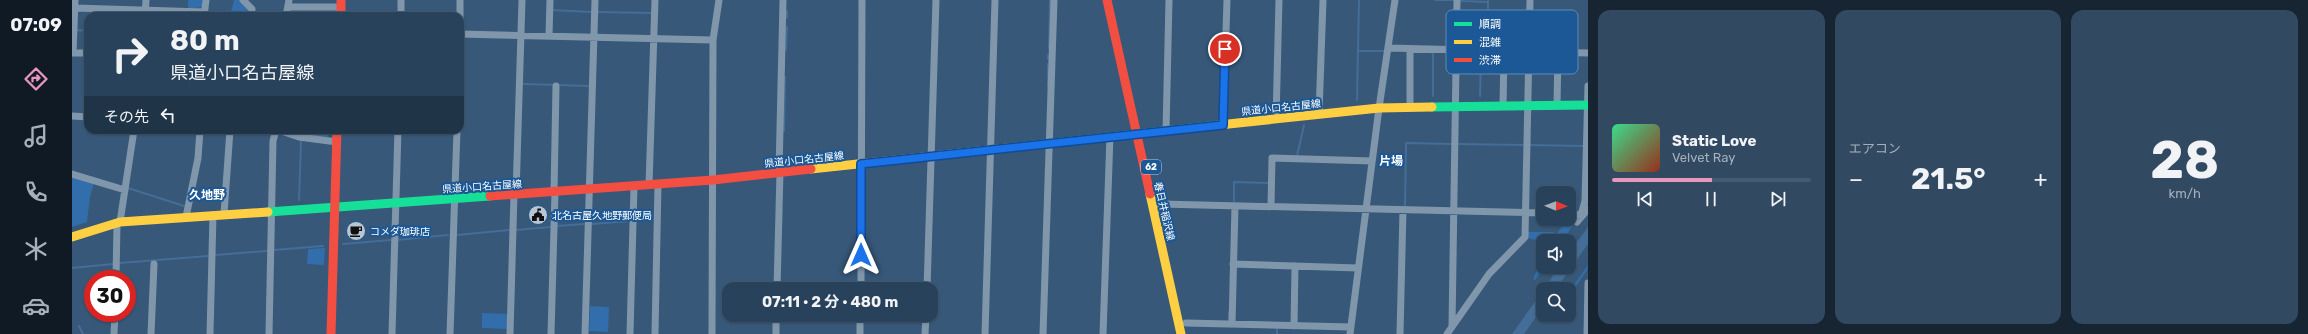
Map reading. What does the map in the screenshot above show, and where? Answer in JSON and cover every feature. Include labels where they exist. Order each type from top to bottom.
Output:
[{"type":"main road","name":"春日井稲沢線","points":[[1107,0],[1140,134],[1160,204],[1189,334]]},
{"type":"main road","name":"春日井稲沢線","points":[[1115,0],[1140,134],[1181,334]]},
{"type":"main road","name":"県道小口名古屋線","points":[[72,237],[118,223],[224,214],[590,190],[713,180],[1379,108],[1588,105]]},
{"type":"main road","points":[[331,334],[337,134]]},
{"type":"street","points":[[75,0],[72,53],[84,53]]},
{"type":"street","points":[[145,12],[146,0]]},
{"type":"street","points":[[204,12],[206,0]]},
{"type":"street","points":[[242,0],[252,9],[252,12]]},
{"type":"street","points":[[401,0],[401,12]]},
{"type":"street","points":[[460,0],[460,12]]},
{"type":"street","points":[[510,334],[522,0]]},
{"type":"street","points":[[549,36],[550,0]]},
{"type":"street","points":[[585,334],[595,0]]},
{"type":"street","points":[[654,0],[653,185],[655,334]]},
{"type":"street","points":[[712,334],[713,40],[719,0]]},
{"type":"street","points":[[777,282],[784,0]]},
{"type":"street","points":[[861,282],[862,0]]},
{"type":"street","points":[[927,282],[936,0]]},
{"type":"street","points":[[984,334],[995,0]]},
{"type":"street","points":[[1043,334],[1054,0]]},
{"type":"street","points":[[1166,131],[1169,0]]},
{"type":"street","points":[[1223,125],[1227,0]]},
{"type":"street","points":[[1276,119],[1279,0]]},
{"type":"street","points":[[1319,114],[1323,0]]},
{"type":"street","points":[[1186,323],[1294,326],[1351,330],[1379,108],[1395,0]]},
{"type":"street","points":[[1457,0],[1457,10]]},
{"type":"street","points":[[1530,0],[1530,10]]},
{"type":"street","points":[[288,4],[341,8]]},
{"type":"street","points":[[75,8],[131,12]]},
{"type":"street","points":[[464,34],[713,40]]},
{"type":"street","points":[[1388,48],[1446,50]]},
{"type":"street","points":[[1410,49],[1410,107]]},
{"type":"street","points":[[1578,53],[1588,53]]},
{"type":"street","points":[[1452,327],[1456,74]]},
{"type":"street","points":[[1503,106],[1504,74]]},
{"type":"street","points":[[1447,334],[1489,274],[1525,237],[1529,74]]},
{"type":"street","points":[[1557,106],[1558,74]]},
{"type":"street","points":[[551,334],[556,86]]},
{"type":"street","points":[[1577,222],[1581,215],[1585,201],[1588,86]]},
{"type":"street","points":[[72,116],[84,117]]},
{"type":"street","points":[[116,270],[118,223],[125,190],[133,134]]},
{"type":"street","points":[[186,217],[198,158],[200,134]]},
{"type":"street","points":[[224,214],[230,134]]},
{"type":"street","points":[[269,334],[274,140],[276,134]]},
{"type":"street","points":[[290,134],[299,137],[337,142]]},
{"type":"street","points":[[392,334],[398,134]]},
{"type":"street","points":[[450,334],[457,134]]},
{"type":"street","points":[[1103,334],[1110,136]]},
{"type":"street","points":[[1271,206],[1272,158],[1372,161]]},
{"type":"street","points":[[72,174],[125,190]]},
{"type":"street","points":[[630,334],[634,186]]},
{"type":"street","points":[[1160,204],[1536,213]]},
{"type":"street","points":[[1232,324],[1235,206]]},
{"type":"street","points":[[1576,215],[1581,215],[1588,209]]},
{"type":"street","points":[[1400,334],[1403,210]]},
{"type":"street","points":[[210,334],[213,215]]},
{"type":"street","points":[[151,334],[154,264]]},
{"type":"street","points":[[1233,264],[1358,268]]},
{"type":"street","points":[[1294,326],[1295,266]]},
{"type":"street","points":[[1587,334],[1588,282]]},
{"type":"street","points":[[114,334],[115,322]]},
{"type":"street","points":[[776,322],[776,334]]},
{"type":"street","points":[[860,322],[860,334]]},
{"type":"street","points":[[925,334],[926,322]]},
{"type":"shaded area","points":[[188,0],[203,0],[202,7],[188,9]]},
{"type":"shaded area","points":[[234,0],[240,0],[250,10],[250,12],[231,12]]},
{"type":"shaded area","points":[[72,176],[94,183],[90,197],[87,222],[72,227]]},
{"type":"shaded area","points":[[1563,226],[1572,226],[1567,234],[1556,234]]},
{"type":"shaded area","points":[[1588,227],[1588,244],[1576,261],[1576,243]]},
{"type":"shaded area","points":[[1528,232],[1554,232],[1553,234],[1536,234],[1536,240],[1528,238]]},
{"type":"shaded area","points":[[325,248],[324,265],[307,264],[308,249]]},
{"type":"shaded area","points":[[1588,265],[1587,270],[1576,286],[1576,282]]},
{"type":"shaded area","points":[[1536,272],[1536,274],[1539,274],[1535,280],[1533,279]]},
{"type":"shaded area","points":[[1554,274],[1567,274],[1561,282],[1549,282]]},
{"type":"shaded area","points":[[1536,300],[1536,317],[1524,334],[1512,334]]},
{"type":"shaded area","points":[[590,306],[609,307],[608,332],[589,331]]},
{"type":"shaded area","points":[[482,313],[508,314],[507,329],[482,328]]},
{"type":"waterway","points":[[1049,48],[1050,0]]},
{"type":"waterway","points":[[1357,100],[1359,0]]},
{"type":"waterway","points":[[1435,0],[1454,0]]},
{"type":"waterway","points":[[1488,0],[1488,10]]},
{"type":"waterway","points":[[1461,1],[1488,2]]},
{"type":"waterway","points":[[551,10],[592,12]]},
{"type":"waterway","points":[[787,11],[787,18]]},
{"type":"waterway","points":[[597,12],[651,13]]},
{"type":"waterway","points":[[786,50],[787,27]]},
{"type":"waterway","points":[[76,30],[84,31]]},
{"type":"waterway","points":[[1358,51],[1384,51]]},
{"type":"waterway","points":[[1431,52],[1433,53],[1433,96]]},
{"type":"waterway","points":[[1048,64],[1048,86]]},
{"type":"waterway","points":[[1480,96],[1481,74]]},
{"type":"waterway","points":[[784,131],[785,77]]},
{"type":"waterway","points":[[524,84],[589,86]]},
{"type":"waterway","points":[[1297,156],[1304,125]]},
{"type":"waterway","points":[[308,135],[327,136]]},
{"type":"waterway","points":[[299,200],[301,140]]},
{"type":"waterway","points":[[1405,208],[1406,143],[1451,144]]},
{"type":"waterway","points":[[1458,144],[1523,145]]},
{"type":"waterway","points":[[1530,145],[1583,146]]},
{"type":"waterway","points":[[1234,202],[1234,182],[1268,183]]},
{"type":"waterway","points":[[128,188],[184,206]]},
{"type":"waterway","points":[[592,224],[630,221]]},
{"type":"waterway","points":[[557,226],[584,224]]},
{"type":"waterway","points":[[516,230],[550,227]]},
{"type":"waterway","points":[[457,235],[509,230]]},
{"type":"waterway","points":[[397,240],[448,235]]},
{"type":"waterway","points":[[343,244],[391,240]]},
{"type":"waterway","points":[[274,250],[323,246]]},
{"type":"waterway","points":[[215,255],[267,251]]},
{"type":"waterway","points":[[120,263],[208,256]]},
{"type":"waterway","points":[[72,268],[113,264]]},
{"type":"waterway","points":[[1229,312],[1229,319]]},
{"type":"waterway","points":[[79,326],[83,334]]},
{"type":"waterway","points":[[1277,328],[1277,334]]},
{"type":"traffic: fast","points":[[1432,107],[1588,105]]},
{"type":"traffic: fast","points":[[1007,148],[1219,125]]},
{"type":"traffic: fast","points":[[268,212],[490,196]]},
{"type":"traffic: slow","points":[[1219,125],[1379,108],[1432,107]]},
{"type":"traffic: slow","points":[[811,169],[1007,148]]},
{"type":"traffic: slow","points":[[1150,194],[1181,334]]},
{"type":"traffic: slow","points":[[72,237],[120,222],[268,212]]},
{"type":"traffic: jam","points":[[341,0],[341,12]]},
{"type":"traffic: jam","points":[[1107,0],[1150,194]]},
{"type":"traffic: jam","points":[[331,334],[337,134]]},
{"type":"traffic: jam","points":[[490,196],[713,180],[811,169]]},
{"type":"place","name":"北名古屋久地野郵便局","points":[[538,215]]},
{"type":"place","name":"コメダ珈琲店","points":[[356,231]]},
{"type":"district","name":"片場","points":[[1391,161]]},
{"type":"district","name":"久地野","points":[[207,195]]},
{"type":"route","points":[[861,255],[861,164],[1223,125],[1225,49]]}]
